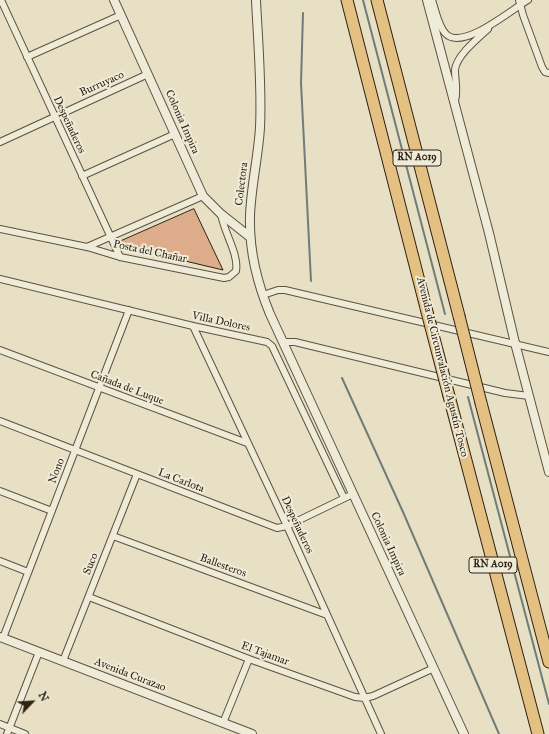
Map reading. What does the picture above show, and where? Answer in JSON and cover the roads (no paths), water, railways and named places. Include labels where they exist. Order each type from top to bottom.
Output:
[{"type":"highway","points":[[339,0],[366,74]]},
{"type":"highway","name":"Avenida de Circunvalación Agustín Tosco","points":[[347,0],[538,734]]},
{"type":"highway","name":"RN A019","points":[[377,0],[549,662]]},
{"type":"street","name":"Despeñaderos","points":[[1,0],[120,257]]},
{"type":"street","name":"Colonia Impira","points":[[114,0],[203,196],[221,214],[250,237]]},
{"type":"street","name":"Colectora","points":[[256,0],[260,113],[259,140],[250,215],[250,237],[254,268],[263,295],[293,362]]},
{"type":"street","points":[[427,0],[440,33],[451,38],[463,38],[469,36],[494,23]]},
{"type":"street","points":[[432,0],[440,33],[446,72],[489,233],[515,343],[549,472]]},
{"type":"street","points":[[454,104],[457,90],[455,69],[459,59],[494,23],[520,2],[528,0]]},
{"type":"street","points":[[520,2],[542,67],[545,72],[549,73]]},
{"type":"street","points":[[27,57],[121,15]]},
{"type":"street","points":[[446,72],[455,69]]},
{"type":"street","name":"Burruyaco","points":[[0,142],[148,74]]},
{"type":"street","points":[[82,176],[175,134]]},
{"type":"street","points":[[87,247],[203,196]]},
{"type":"street","name":"Posta del Chañar","points":[[0,229],[87,247],[120,257],[224,278],[229,277],[236,272],[236,259],[223,226],[221,214]]},
{"type":"street","name":"Villa Dolores","points":[[0,279],[193,326],[267,342],[272,346],[344,498]]},
{"type":"street","points":[[263,295],[278,290],[285,290],[549,352]]},
{"type":"street","name":"Nono","points":[[1,638],[52,511],[129,310]]},
{"type":"street","name":"Despeñaderos","points":[[193,326],[287,526],[381,734]]},
{"type":"street","points":[[284,342],[295,342],[505,393],[529,396]]},
{"type":"street","name":"Cañada de Luque","points":[[0,350],[247,443]]},
{"type":"street","name":"Colonia Impira","points":[[293,362],[464,734]]},
{"type":"street","name":"La Carlota","points":[[0,421],[277,528],[287,526]]},
{"type":"street","name":"Suco","points":[[63,661],[137,474]]},
{"type":"street","points":[[0,491],[52,511]]},
{"type":"street","points":[[287,526],[353,494]]},
{"type":"street","name":"Ballesteros","points":[[113,536],[327,615]]},
{"type":"street","points":[[0,561],[28,572]]},
{"type":"street","name":"El Tajamar","points":[[89,597],[249,659],[355,697],[364,698]]},
{"type":"street","name":"Avenida Curazao","points":[[1,638],[223,723],[242,732],[252,734]]},
{"type":"street","points":[[9,731],[39,652]]},
{"type":"street","points":[[223,723],[249,659]]},
{"type":"street","points":[[364,698],[373,696],[434,668]]},
{"type":"street","points":[[0,724],[9,731],[25,734]]},
{"type":"waterway","points":[[363,0],[445,314]]},
{"type":"waterway","points":[[303,13],[301,83],[311,281]]},
{"type":"waterway","points":[[342,378],[403,512],[499,734]]},
{"type":"waterway","points":[[468,397],[549,704]]}]
